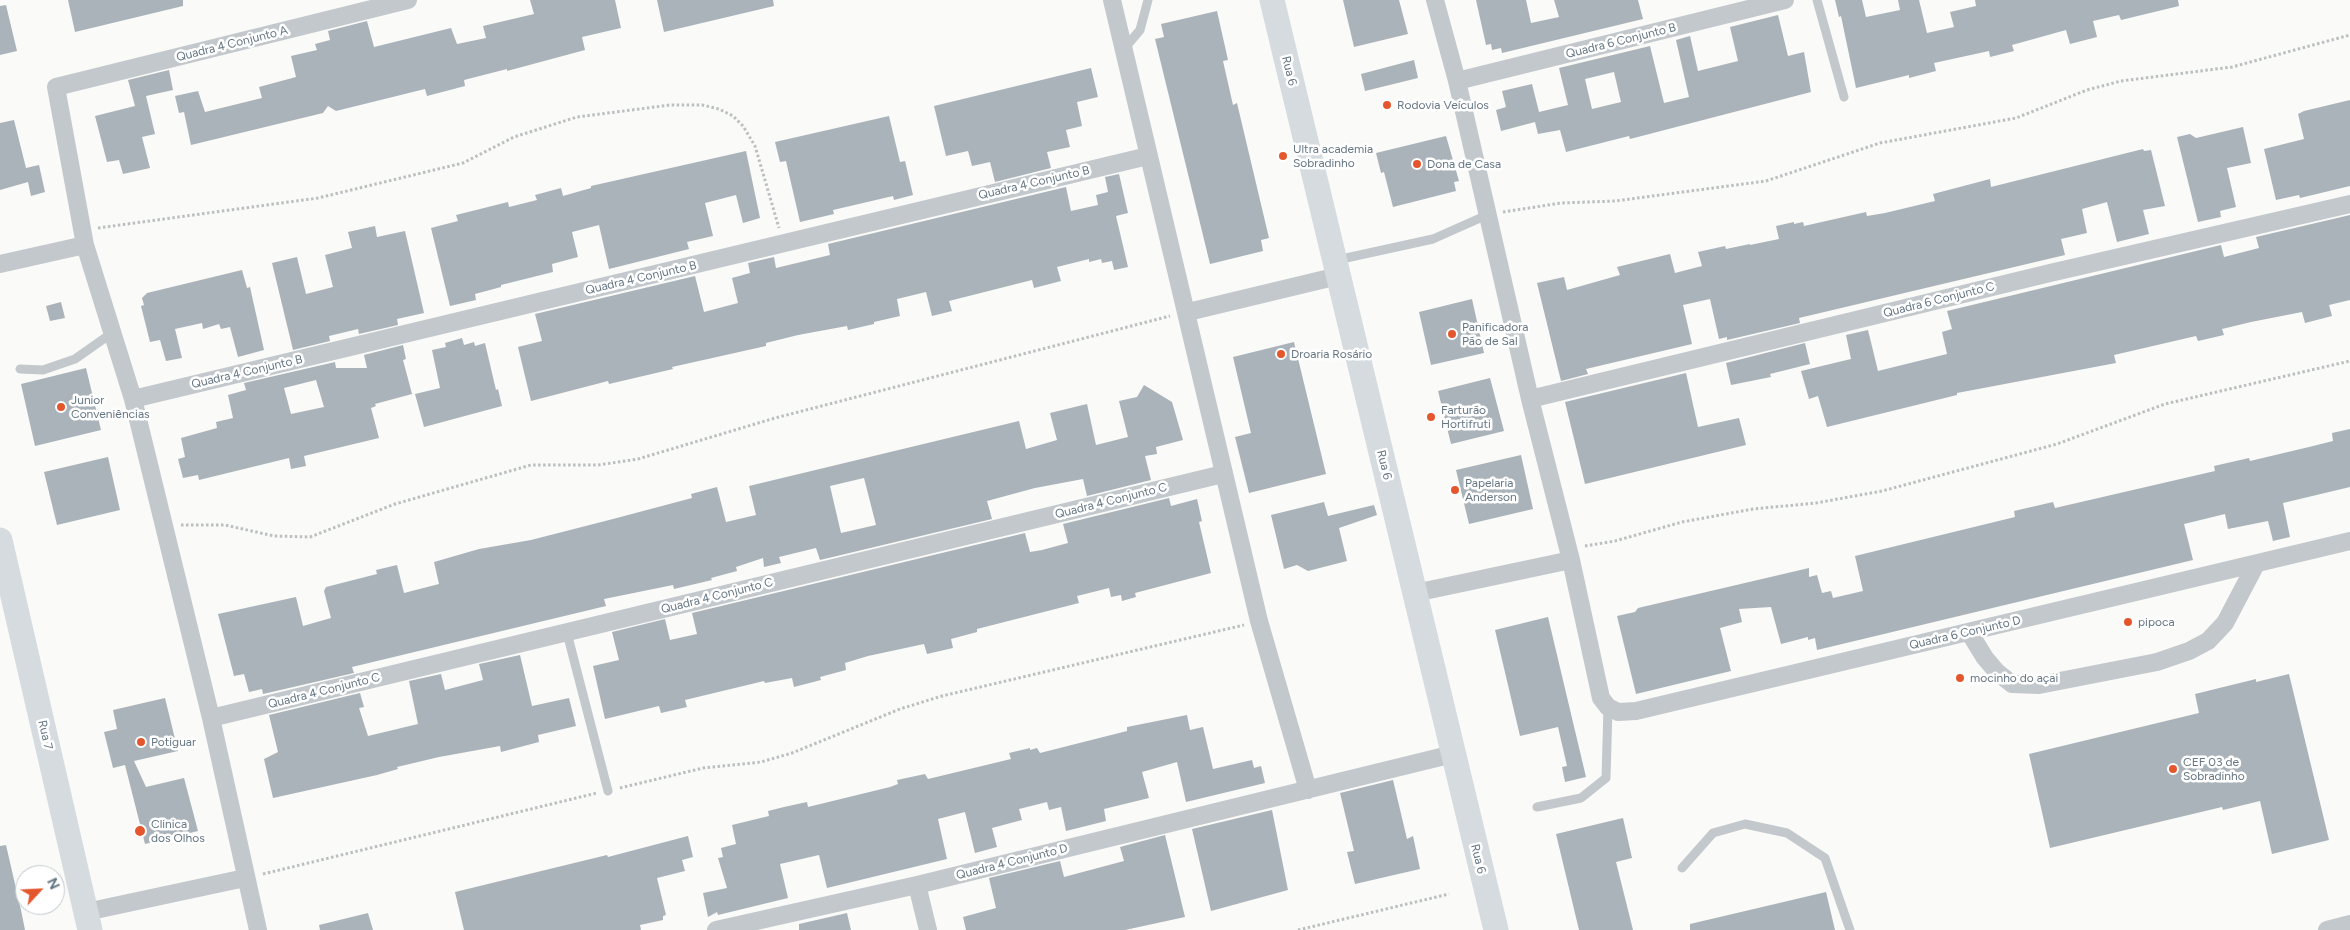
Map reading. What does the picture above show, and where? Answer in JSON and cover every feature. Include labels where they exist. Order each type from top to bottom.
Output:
[{"type":"street","name":"Quadra 4 Conjunto A","points":[[83,237],[56,87],[408,0]]},
{"type":"street","points":[[1112,0],[1148,156],[1188,312],[1223,474],[1259,621],[1308,790]]},
{"type":"street","name":"Rua 6","points":[[1272,0],[1496,930]]},
{"type":"street","points":[[1435,0],[1457,81],[1530,399],[1569,554],[1601,698],[1608,707]]},
{"type":"street","name":"Quadra 6 Conjunto B","points":[[1457,81],[1785,0]]},
{"type":"street","name":"Quadra 4 Conjunto B","points":[[133,399],[1148,156]]},
{"type":"street","name":"Quadra 6 Conjunto C","points":[[1530,399],[2041,275],[2350,204]]},
{"type":"street","points":[[0,264],[83,237],[133,399],[211,718],[258,930]]},
{"type":"street","points":[[1188,312],[1336,268]]},
{"type":"street","name":"Quadra 4 Conjunto C","points":[[211,718],[1223,474]]},
{"type":"street","name":"Rua 7","points":[[0,540],[88,921]]},
{"type":"street","name":"Quadra 6 Conjunto D","points":[[1608,707],[1618,712],[1636,711],[2350,541]]},
{"type":"street","points":[[1415,593],[1569,554]]},
{"type":"street","points":[[1969,632],[1985,658],[1997,672],[2012,684],[2039,685],[2148,664],[2189,651],[2208,641],[2225,623],[2256,564]]},
{"type":"street","name":"Quadra 4 Conjunto D","points":[[716,930],[918,885],[1453,754]]},
{"type":"street","points":[[88,921],[245,878]]},
{"type":"street","points":[[918,885],[928,930]]},
{"type":"street","points":[[2327,930],[2350,924]]},
{"type":"lane","points":[[1124,49],[1140,30],[1148,0]]},
{"type":"lane","points":[[1817,0],[1844,97]]},
{"type":"lane","points":[[1336,268],[1433,239],[1487,215]]},
{"type":"lane","points":[[20,369],[43,370],[75,358],[112,333]]},
{"type":"lane","points":[[567,633],[608,791]]},
{"type":"lane","points":[[1537,807],[1580,798],[1606,778],[1608,707]]},
{"type":"lane","points":[[1682,868],[1713,833],[1745,824],[1787,834],[1824,858],[1850,930]]},
{"type":"path","points":[[1487,215],[1561,203],[1614,201],[1766,181],[1880,143],[2016,118],[2087,90],[2122,81],[2232,68],[2350,35]]},
{"type":"path","points":[[83,237],[318,198],[463,163],[514,138],[577,117],[670,105],[702,105],[718,109],[733,116],[743,126],[755,146],[784,243]]},
{"type":"path","points":[[164,526],[225,525],[274,536],[310,537],[395,504],[531,465],[598,465],[638,459],[774,418],[1128,325],[1188,312]]},
{"type":"path","points":[[1569,554],[1682,522],[1753,509],[1816,503],[1882,491],[2057,444],[2165,404],[2350,361]]},
{"type":"path","points":[[245,878],[703,768],[761,762],[792,753],[900,709],[942,696],[1143,650],[1259,621]]},
{"type":"path","points":[[1298,930],[1449,894]]},
{"type":"building","points":[[68,0],[183,0],[183,6],[75,32]]},
{"type":"building","points":[[530,0],[615,0],[621,28],[582,37],[585,50],[507,71],[507,69],[464,80],[465,86],[427,96],[425,89],[336,111],[328,106],[323,113],[191,145],[184,112],[179,113],[175,96],[198,91],[205,112],[262,98],[259,87],[296,77],[291,56],[317,50],[315,44],[330,40],[328,31],[367,21],[374,47],[451,28],[457,44],[486,38],[483,26],[534,14]]},
{"type":"building","points":[[657,0],[773,0],[774,6],[664,32]]},
{"type":"building","points":[[1343,0],[1399,0],[1408,34],[1354,47]]},
{"type":"building","points":[[1476,0],[1526,0],[1531,23],[1559,17],[1554,0],[1638,0],[1643,19],[1502,53],[1501,48],[1492,50],[1491,44],[1486,45]]},
{"type":"building","points":[[1835,0],[1862,0],[1866,17],[1900,10],[1898,0],[1919,0],[1927,33],[1954,27],[1950,12],[1976,6],[1975,0],[2178,0],[2179,6],[2121,20],[2119,15],[2093,21],[2097,37],[2070,44],[2066,30],[2012,45],[2014,51],[1990,57],[1989,51],[1934,63],[1936,71],[1909,78],[1909,75],[1856,88],[1841,16],[1839,17]]},
{"type":"building","points":[[6,5],[17,51],[0,55],[0,6]]},
{"type":"building","points":[[1217,11],[1228,60],[1223,61],[1233,105],[1237,103],[1269,238],[1261,240],[1263,251],[1210,264],[1155,39],[1164,37],[1161,24]]},
{"type":"building","points":[[1778,15],[1788,56],[1804,52],[1811,92],[1630,139],[1629,136],[1566,152],[1560,130],[1538,134],[1535,122],[1501,131],[1496,110],[1506,107],[1502,91],[1532,84],[1539,112],[1568,105],[1559,68],[1650,46],[1664,103],[1689,97],[1676,40],[1690,36],[1698,71],[1738,61],[1730,27]],"holes":[[[1614,72],[1621,102],[1592,109],[1585,79]]]},
{"type":"building","points":[[1414,60],[1418,78],[1365,91],[1361,74]]},
{"type":"building","points":[[1091,68],[1098,97],[1077,102],[1082,126],[1066,130],[1070,147],[1047,152],[1051,168],[995,182],[990,162],[972,166],[968,151],[946,156],[934,106]]},
{"type":"building","points":[[169,70],[173,90],[146,96],[155,134],[142,137],[150,168],[123,174],[119,160],[107,162],[95,116],[135,106],[128,80]]},
{"type":"building","points":[[2350,100],[2350,186],[2300,198],[2299,195],[2276,200],[2264,149],[2304,139],[2298,114]]},
{"type":"building","points":[[889,116],[900,162],[905,161],[913,195],[894,200],[893,196],[833,210],[834,214],[800,222],[786,161],[780,162],[775,142]]},
{"type":"building","points":[[14,120],[26,168],[39,165],[45,192],[31,196],[28,182],[0,190],[0,123]]},
{"type":"building","points":[[2243,127],[2251,163],[2227,168],[2236,207],[2220,211],[2221,217],[2198,222],[2177,137],[2190,134],[2196,138]]},
{"type":"building","name":"Dona de Casa","points":[[1446,136],[1459,181],[1454,182],[1456,191],[1393,207],[1384,172],[1381,173],[1376,153]]},
{"type":"building","points":[[2143,149],[2144,151],[2151,150],[2165,206],[2143,210],[2149,234],[2117,242],[2107,202],[2082,209],[2087,233],[2061,239],[2065,255],[1799,318],[1800,323],[1727,340],[1727,337],[1719,339],[1710,299],[1683,305],[1692,344],[1586,369],[1588,374],[1561,381],[1537,283],[1564,277],[1567,290],[1620,275],[1617,267],[1670,254],[1675,273],[1702,266],[1698,252],[1725,246],[1726,249],[1779,239],[1776,226],[1803,222],[1804,226],[1866,212],[1867,216],[1885,213],[1935,201],[1933,194],[1990,179],[1991,187]]},
{"type":"building","points":[[746,151],[760,218],[743,223],[736,195],[705,203],[713,236],[687,242],[689,249],[609,269],[599,225],[572,232],[578,257],[552,264],[553,272],[501,285],[501,287],[475,294],[476,300],[450,306],[431,228],[458,221],[456,215],[508,202],[509,207],[537,200],[535,195],[561,188],[563,196],[591,188],[591,186]]},
{"type":"building","points":[[1119,174],[1128,213],[1116,216],[1128,267],[1114,270],[1112,261],[1102,263],[1101,259],[1089,262],[1089,259],[1057,267],[1061,281],[1034,288],[1032,280],[949,301],[952,311],[932,316],[926,292],[897,299],[900,316],[874,322],[874,324],[848,330],[847,326],[798,335],[766,343],[766,346],[672,367],[673,369],[609,384],[608,381],[531,401],[518,347],[542,341],[535,314],[695,276],[704,312],[738,303],[732,278],[750,273],[748,263],[774,257],[776,268],[830,255],[828,244],[1066,187],[1071,211],[1098,205],[1096,195],[1108,192],[1105,177]]},
{"type":"building","points":[[2350,215],[2350,300],[2329,305],[2332,316],[2305,323],[2302,312],[2251,322],[2222,329],[2224,335],[2198,341],[2196,336],[2114,355],[2116,363],[1957,393],[1957,395],[1827,427],[1818,396],[1809,399],[1801,371],[1851,359],[1846,335],[1868,330],[1878,371],[1947,354],[1942,332],[1952,329],[1947,311],[2221,245],[2224,257],[2259,248],[2256,237]]},
{"type":"building","points":[[375,226],[377,237],[405,231],[424,313],[397,319],[398,325],[359,334],[358,329],[329,336],[330,341],[293,350],[272,263],[297,257],[306,294],[333,287],[325,255],[352,248],[348,232]]},
{"type":"building","points":[[242,270],[247,288],[250,287],[264,350],[238,357],[230,327],[221,329],[219,324],[203,329],[202,323],[175,329],[182,358],[166,361],[160,340],[150,342],[141,306],[144,305],[142,298],[147,293]]},
{"type":"building","name":"Panificadora Pão de Sal","points":[[1472,299],[1484,353],[1431,365],[1419,312]]},
{"type":"building","points":[[61,302],[65,318],[50,321],[46,306]]},
{"type":"building","points":[[462,338],[464,345],[474,342],[475,346],[485,343],[496,390],[498,389],[502,406],[424,427],[415,394],[440,388],[432,350],[446,347],[445,343]]},
{"type":"building","points":[[1294,342],[1326,474],[1249,493],[1235,437],[1251,433],[1233,357]]},
{"type":"building","points":[[1805,343],[1810,364],[1770,374],[1771,377],[1731,385],[1726,363]]},
{"type":"building","points":[[403,345],[406,359],[403,360],[412,394],[375,404],[376,406],[371,408],[379,438],[304,456],[306,466],[291,469],[289,458],[199,480],[198,475],[183,478],[178,459],[185,457],[181,438],[217,428],[216,422],[233,418],[228,395],[246,390],[244,383],[335,362],[336,368],[367,368],[364,355]],"holes":[[[316,380],[324,407],[291,414],[284,388]]]},
{"type":"building","name":"Junior Conveniências","points":[[86,368],[101,430],[35,446],[21,384]]},
{"type":"building","points":[[1686,373],[1698,427],[1739,418],[1746,445],[1585,484],[1565,402]]},
{"type":"building","points":[[1490,378],[1504,431],[1451,444],[1438,391]]},
{"type":"building","points":[[1144,385],[1172,402],[1183,440],[1156,447],[1157,454],[1145,456],[1151,480],[1087,496],[1083,479],[1035,488],[987,501],[992,519],[820,560],[816,548],[779,557],[781,563],[764,567],[763,558],[736,567],[737,571],[711,578],[712,580],[674,589],[673,585],[604,599],[606,606],[352,667],[354,673],[263,694],[262,689],[249,692],[244,674],[234,676],[218,614],[296,597],[303,626],[331,618],[324,591],[326,587],[377,574],[376,570],[397,565],[404,593],[439,584],[434,562],[479,549],[531,540],[613,519],[692,498],[691,494],[717,487],[726,522],[756,515],[749,486],[1019,421],[1026,449],[1057,440],[1050,413],[1087,404],[1096,445],[1128,437],[1119,401],[1137,397]],"holes":[[[864,478],[876,525],[841,533],[830,486]]]},
{"type":"building","points":[[2350,429],[2350,487],[2283,503],[2290,537],[2273,541],[2268,521],[2228,529],[2225,514],[2184,524],[2193,560],[1817,650],[1815,638],[1808,640],[1808,637],[1781,644],[1771,607],[1739,609],[1742,622],[1720,628],[1731,671],[1636,694],[1617,616],[1635,612],[1638,608],[1809,568],[1809,577],[1817,575],[1822,593],[1831,591],[1833,598],[1863,591],[1855,556],[2015,517],[2014,511],[2053,502],[2055,508],[2215,471],[2214,466],[2249,458],[2250,461],[2333,441],[2332,433]]},
{"type":"building","points":[[1521,455],[1533,509],[1469,524],[1456,470]]},
{"type":"building","points":[[108,457],[120,510],[57,525],[44,472]]},
{"type":"building","points":[[1169,498],[1171,506],[1197,499],[1202,521],[1199,522],[1211,573],[1135,593],[1136,597],[1122,601],[1121,595],[1111,597],[1109,588],[1077,596],[1079,603],[977,629],[977,632],[951,639],[953,648],[927,654],[924,644],[868,656],[845,663],[846,670],[820,677],[821,680],[794,687],[792,678],[765,683],[764,681],[685,700],[687,707],[661,713],[659,706],[605,719],[593,666],[619,660],[612,632],[665,619],[670,640],[697,634],[692,613],[1025,533],[1030,552],[1042,550],[1068,543],[1063,524]]},
{"type":"building","points":[[1324,502],[1328,516],[1374,505],[1377,515],[1339,528],[1347,561],[1308,571],[1297,565],[1284,569],[1271,515]]},
{"type":"building","points":[[1548,617],[1586,777],[1565,782],[1562,767],[1567,766],[1558,727],[1520,736],[1495,630]]},
{"type":"building","points":[[520,655],[532,706],[569,698],[576,726],[538,735],[539,742],[501,752],[500,746],[439,757],[397,767],[398,769],[377,775],[273,798],[264,759],[278,752],[269,715],[360,693],[364,707],[359,708],[368,736],[418,724],[409,681],[441,674],[445,690],[483,680],[479,664]]},
{"type":"building","points":[[2289,674],[2329,840],[2272,854],[2260,801],[2223,810],[2222,807],[2050,848],[2029,754],[2199,713],[2195,694],[2256,679],[2256,682]]},
{"type":"building","points":[[165,698],[178,751],[134,761],[146,787],[184,778],[198,831],[145,844],[125,765],[113,768],[104,732],[117,729],[113,710]]},
{"type":"building","points":[[1187,715],[1190,730],[1203,727],[1213,769],[1252,760],[1254,768],[1261,766],[1265,783],[1186,802],[1177,762],[1142,772],[1149,798],[1104,809],[1106,821],[1066,831],[1061,807],[1049,810],[1047,802],[1019,809],[1022,820],[992,828],[997,847],[975,853],[965,812],[938,819],[947,859],[827,888],[819,855],[780,864],[788,898],[718,915],[717,912],[708,917],[703,893],[727,888],[718,858],[723,857],[721,848],[736,844],[732,825],[769,816],[768,811],[784,807],[807,802],[808,807],[890,787],[898,784],[897,780],[925,774],[928,779],[1011,759],[1009,753],[1037,748],[1040,753],[1127,731],[1127,727]]},
{"type":"building","points":[[1393,780],[1407,839],[1413,836],[1420,869],[1355,884],[1347,852],[1354,851],[1340,793]]},
{"type":"building","points":[[1272,810],[1288,890],[1211,911],[1192,829]]},
{"type":"building","points":[[1623,818],[1632,858],[1616,862],[1633,930],[1579,930],[1556,834]]},
{"type":"building","points":[[1165,835],[1185,917],[1125,930],[966,930],[963,917],[996,908],[989,878],[1060,861],[1064,877],[1124,861],[1120,847]]},
{"type":"building","points":[[688,836],[693,857],[682,860],[685,871],[657,878],[666,915],[663,916],[663,920],[640,925],[641,930],[464,930],[455,892],[607,855],[608,857]]},
{"type":"building","points":[[6,845],[15,884],[15,915],[22,915],[25,930],[0,930],[0,846]]},
{"type":"building","points":[[1826,892],[1835,930],[1690,930],[1690,924]]},
{"type":"building","points":[[368,913],[373,930],[320,930],[319,925]]},
{"type":"building","points":[[847,913],[851,930],[799,930],[799,924]]},
{"type":"place","name":"Rodovia Veículos","points":[[1387,105]]},
{"type":"place","name":"Ultra academia Sobradinho","points":[[1283,156]]},
{"type":"place","name":"Dona de Casa","points":[[1417,164]]},
{"type":"place","name":"Panificadora Pão de Sal","points":[[1452,334]]},
{"type":"place","name":"Droaria Rosário","points":[[1281,354]]},
{"type":"place","name":"Junior Conveniências","points":[[61,407]]},
{"type":"place","name":"Farturão Hortifruti","points":[[1431,417]]},
{"type":"place","name":"Papelaria Anderson","points":[[1455,490]]},
{"type":"place","name":"pipoca","points":[[2128,622]]},
{"type":"place","name":"mocinho do açai","points":[[1960,678]]},
{"type":"place","name":"Potiguar","points":[[141,742]]},
{"type":"place","name":"CEF 03 de Sobradinho","points":[[2173,769]]},
{"type":"place","name":"Clinica dos Olhos","points":[[140,831]]}]
